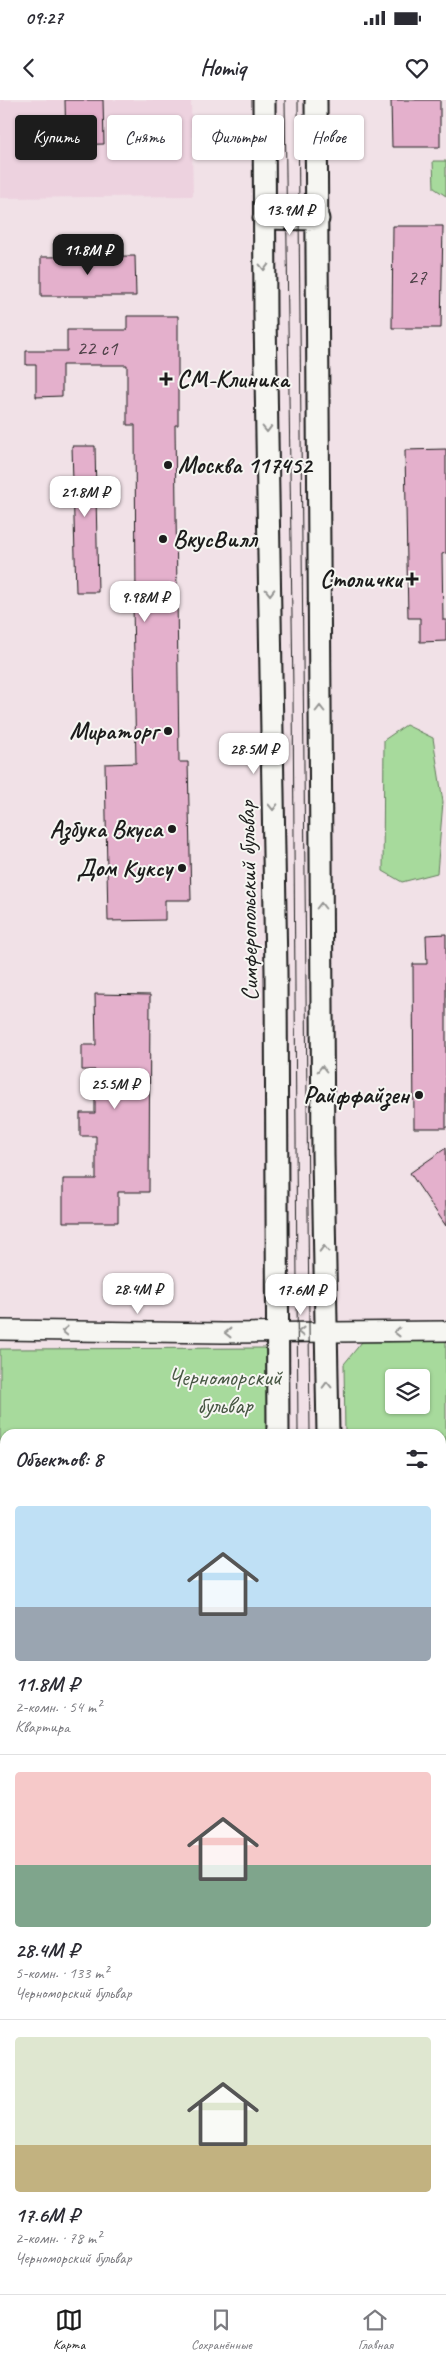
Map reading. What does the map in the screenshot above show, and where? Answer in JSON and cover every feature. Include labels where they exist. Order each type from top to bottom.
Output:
[{"type":"main road","name":"Симферопольский бульвар","points":[[264,100],[264,218],[276,972],[278,1429]]},
{"type":"main road","points":[[316,100],[323,1136],[328,1429]]},
{"type":"main road","points":[[264,218],[318,219]]},
{"type":"street","points":[[0,1330],[446,1331]]},
{"type":"shaded area","points":[[0,100],[191,100],[193,196],[0,198]]},
{"type":"green space","points":[[433,161],[446,161],[446,196],[434,188]]},
{"type":"green space","points":[[406,725],[433,738],[443,802],[437,873],[402,882],[383,871],[384,740]]},
{"type":"green space","points":[[446,1341],[446,1429],[345,1429],[344,1364],[362,1342]]},
{"type":"green space","name":"Черноморский бульвар","points":[[268,1348],[268,1429],[0,1429],[0,1349]]},
{"type":"building","points":[[65,100],[103,100],[104,144],[97,144],[97,115],[65,115]]},
{"type":"building","points":[[391,100],[440,100],[440,147],[392,147]]},
{"type":"building","points":[[393,226],[443,226],[441,328],[392,328]]},
{"type":"building","points":[[135,256],[136,296],[41,296],[41,257]]},
{"type":"building","points":[[127,316],[178,316],[178,425],[175,425],[179,762],[188,762],[191,900],[165,900],[165,920],[108,921],[105,764],[136,763],[133,606],[136,606],[135,425],[127,425],[127,365],[62,365],[62,396],[36,397],[36,365],[26,365],[26,351],[67,351],[67,330],[127,330]]},
{"type":"building","points":[[72,446],[95,446],[98,592],[76,592]]},
{"type":"building","points":[[446,449],[446,553],[442,554],[443,620],[446,620],[446,641],[420,642],[420,618],[408,618],[405,450]]},
{"type":"building","points":[[446,934],[446,1128],[414,1128],[413,964],[427,964],[426,935]]},
{"type":"building","points":[[95,994],[150,995],[149,1192],[118,1192],[118,1222],[63,1222],[63,1179],[96,1179],[96,1136],[80,1136],[80,1113],[95,1113],[95,1070],[82,1070],[82,1045],[96,1045]]},
{"type":"building","points":[[446,1148],[446,1226],[410,1173]]},
{"type":"tram line","points":[[285,100],[293,691],[298,1429]]},
{"type":"tram line","points":[[298,100],[310,1429]]},
{"type":"place","name":"СМ-Клиника","points":[[166,379]]},
{"type":"place","name":"Москва 117452","points":[[168,465]]},
{"type":"place","name":"ВкусВилл","points":[[163,539]]},
{"type":"place","name":"Столички","points":[[412,579]]},
{"type":"place","name":"Мираторг","points":[[168,731]]},
{"type":"place","name":"Азбука Вкуса","points":[[172,829]]},
{"type":"place","name":"Дом Куксу","points":[[182,868]]},
{"type":"place","name":"Райффайзен","points":[[419,1095]]}]
